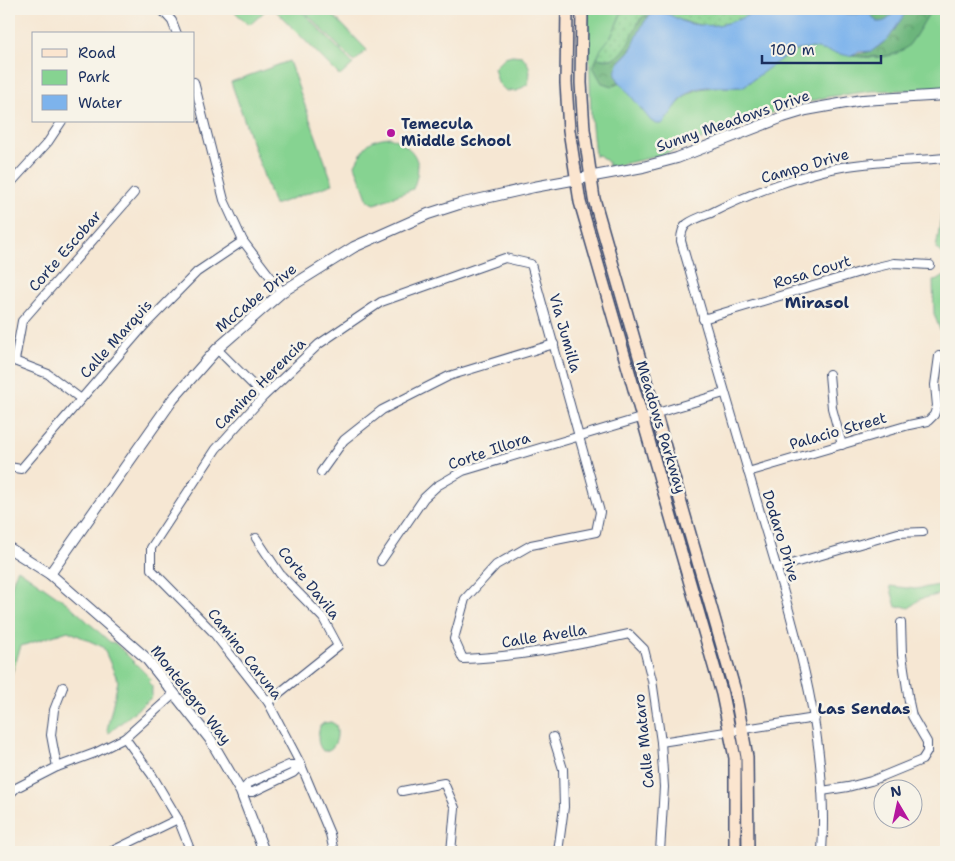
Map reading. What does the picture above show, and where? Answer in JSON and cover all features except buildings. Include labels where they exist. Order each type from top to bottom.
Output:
[{"type":"main road","name":"Meadows Parkway","points":[[567,9],[569,130],[580,202],[708,642],[730,730],[735,758],[735,852]]},
{"type":"main road","name":"Meadows Parkway","points":[[582,9],[581,83],[584,129],[594,199],[735,691],[747,757],[748,852]]},
{"type":"street","points":[[161,9],[172,21],[176,32]]},
{"type":"street","points":[[195,86],[224,200],[243,241],[282,292]]},
{"type":"street","name":"Sunny Meadows Drive","points":[[576,180],[643,168],[677,158],[783,117],[828,105],[862,100],[946,96]]},
{"type":"street","points":[[9,185],[48,142],[61,122]]},
{"type":"street","name":"Campo Drive","points":[[682,233],[685,225],[726,205],[787,182],[845,166],[946,158]]},
{"type":"street","name":"McCabe Drive","points":[[50,574],[168,406],[217,349],[282,292],[354,247],[428,214],[458,204],[576,180]]},
{"type":"street","name":"Corte Escobar","points":[[12,359],[22,321],[134,193]]},
{"type":"street","name":"Dodaro Drive","points":[[682,233],[681,241],[703,319],[803,661],[815,718],[822,791],[822,852]]},
{"type":"street","name":"Calle Marquis","points":[[9,466],[21,469],[144,326],[197,272],[243,241]]},
{"type":"street","name":"Via Jumilla","points":[[463,659],[454,638],[465,599],[496,565],[531,545],[596,532],[600,512],[531,264],[505,258]]},
{"type":"street","name":"Camino Herencia","points":[[151,568],[151,548],[216,449],[264,396],[319,344],[381,302],[505,258]]},
{"type":"street","name":"Rosa Court","points":[[703,319],[894,263],[930,265]]},
{"type":"street","points":[[321,472],[344,440],[382,410],[449,376],[554,344]]},
{"type":"street","points":[[217,349],[264,396]]},
{"type":"street","name":"Palacio Street","points":[[748,472],[928,421],[934,415],[937,406],[935,385],[939,356]]},
{"type":"street","points":[[12,359],[48,374],[81,400]]},
{"type":"street","points":[[829,374],[832,408],[842,445]]},
{"type":"street","name":"Corte Illora","points":[[381,562],[424,498],[443,482],[471,468],[655,415],[724,392]]},
{"type":"street","points":[[777,568],[898,534],[923,532]]},
{"type":"street","name":"Corte Davila","points":[[256,538],[280,574],[323,618],[338,646],[268,702]]},
{"type":"street","name":"Montelegro Way","points":[[9,548],[50,574],[146,658],[210,739],[241,792],[264,852]]},
{"type":"street","name":"Camino Caruna","points":[[151,568],[212,630],[268,702],[301,765],[330,834],[334,852]]},
{"type":"street","points":[[822,791],[848,788],[871,781],[922,760],[928,752],[927,742],[912,716],[909,702],[902,655],[901,623]]},
{"type":"street","name":"Calle Avella","points":[[463,659],[492,658],[582,645],[629,634]]},
{"type":"street","name":"Calle Mataro","points":[[629,634],[644,649],[652,680],[661,742],[664,787],[660,852]]},
{"type":"street","points":[[57,767],[51,735],[54,710],[63,687]]},
{"type":"street","points":[[9,795],[16,788],[57,767],[95,753],[126,738],[174,694]]},
{"type":"street","points":[[661,742],[815,718]]},
{"type":"street","points":[[553,737],[563,769],[564,807],[558,852]]},
{"type":"street","points":[[126,738],[152,775],[178,819],[190,852]]},
{"type":"street","points":[[241,792],[253,792],[293,773],[301,765]]},
{"type":"street","points":[[402,791],[444,783],[455,808],[451,852]]},
{"type":"street","points":[[110,852],[178,819]]},
{"type":"green space","points":[[232,9],[267,9],[252,23],[247,24]]},
{"type":"green space","points":[[274,9],[300,9],[353,64],[340,76]]},
{"type":"green space","points":[[302,9],[327,9],[367,50],[354,62]]},
{"type":"green space","points":[[588,9],[623,9],[612,35],[613,86],[620,83],[665,121],[682,100],[696,90],[744,86],[786,55],[802,49],[818,48],[869,58],[896,53],[903,50],[909,44],[932,9],[946,9],[946,89],[872,91],[827,97],[782,109],[659,156],[609,167],[608,162],[599,155],[595,156],[591,117]]},
{"type":"green space","points":[[623,9],[758,9],[738,20],[719,25],[699,25],[660,13],[644,16],[639,21],[623,51],[613,58],[597,58],[601,49],[612,35]]},
{"type":"green space","points":[[811,9],[880,9],[870,14],[846,14]]},
{"type":"green space","points":[[897,9],[886,20],[877,22],[870,14],[872,11]]},
{"type":"green space","points":[[903,9],[932,9],[909,45],[889,56],[849,56],[870,51],[883,43],[897,26]]},
{"type":"green space","points":[[643,16],[650,16],[629,53],[622,59],[618,80],[620,83],[613,86],[602,83],[593,67],[597,58],[606,60],[615,58]]},
{"type":"green space","points":[[512,55],[522,56],[525,60],[530,69],[529,79],[528,84],[517,91],[506,91],[498,83],[494,68],[505,57]]},
{"type":"green space","points":[[289,61],[333,184],[274,205],[231,82]]},
{"type":"green space","points":[[390,137],[412,151],[418,171],[413,189],[375,204],[368,201],[355,165],[361,153],[371,142]]},
{"type":"green space","points":[[941,168],[946,168],[946,256],[936,249],[943,203]]},
{"type":"green space","points":[[946,275],[946,339],[943,338],[934,314],[933,281]]},
{"type":"green space","points":[[18,569],[67,603],[110,642],[115,643],[151,679],[148,682],[152,686],[152,697],[109,733],[107,730],[118,681],[103,647],[68,631],[21,646],[9,682],[9,607],[14,579]]},
{"type":"green space","points":[[946,584],[946,593],[920,599],[909,608],[896,607],[890,586],[915,589]]},
{"type":"green space","points":[[331,722],[336,725],[336,742],[334,746],[323,751],[318,742],[320,726]]},
{"type":"water","points":[[758,9],[811,9],[846,14],[870,14],[877,22],[886,20],[897,9],[903,9],[904,15],[889,38],[872,51],[858,52],[849,56],[813,48],[791,52],[744,86],[705,87],[692,91],[680,101],[662,124],[651,121],[618,80],[617,66],[630,51],[641,28],[653,14],[662,12],[684,22],[713,25],[732,22]]},
{"type":"place","name":"Temecula Middle School","points":[[391,133]]},
{"type":"district","name":"Mirasol","points":[[817,302]]},
{"type":"district","name":"Las Sendas","points":[[864,708]]}]
